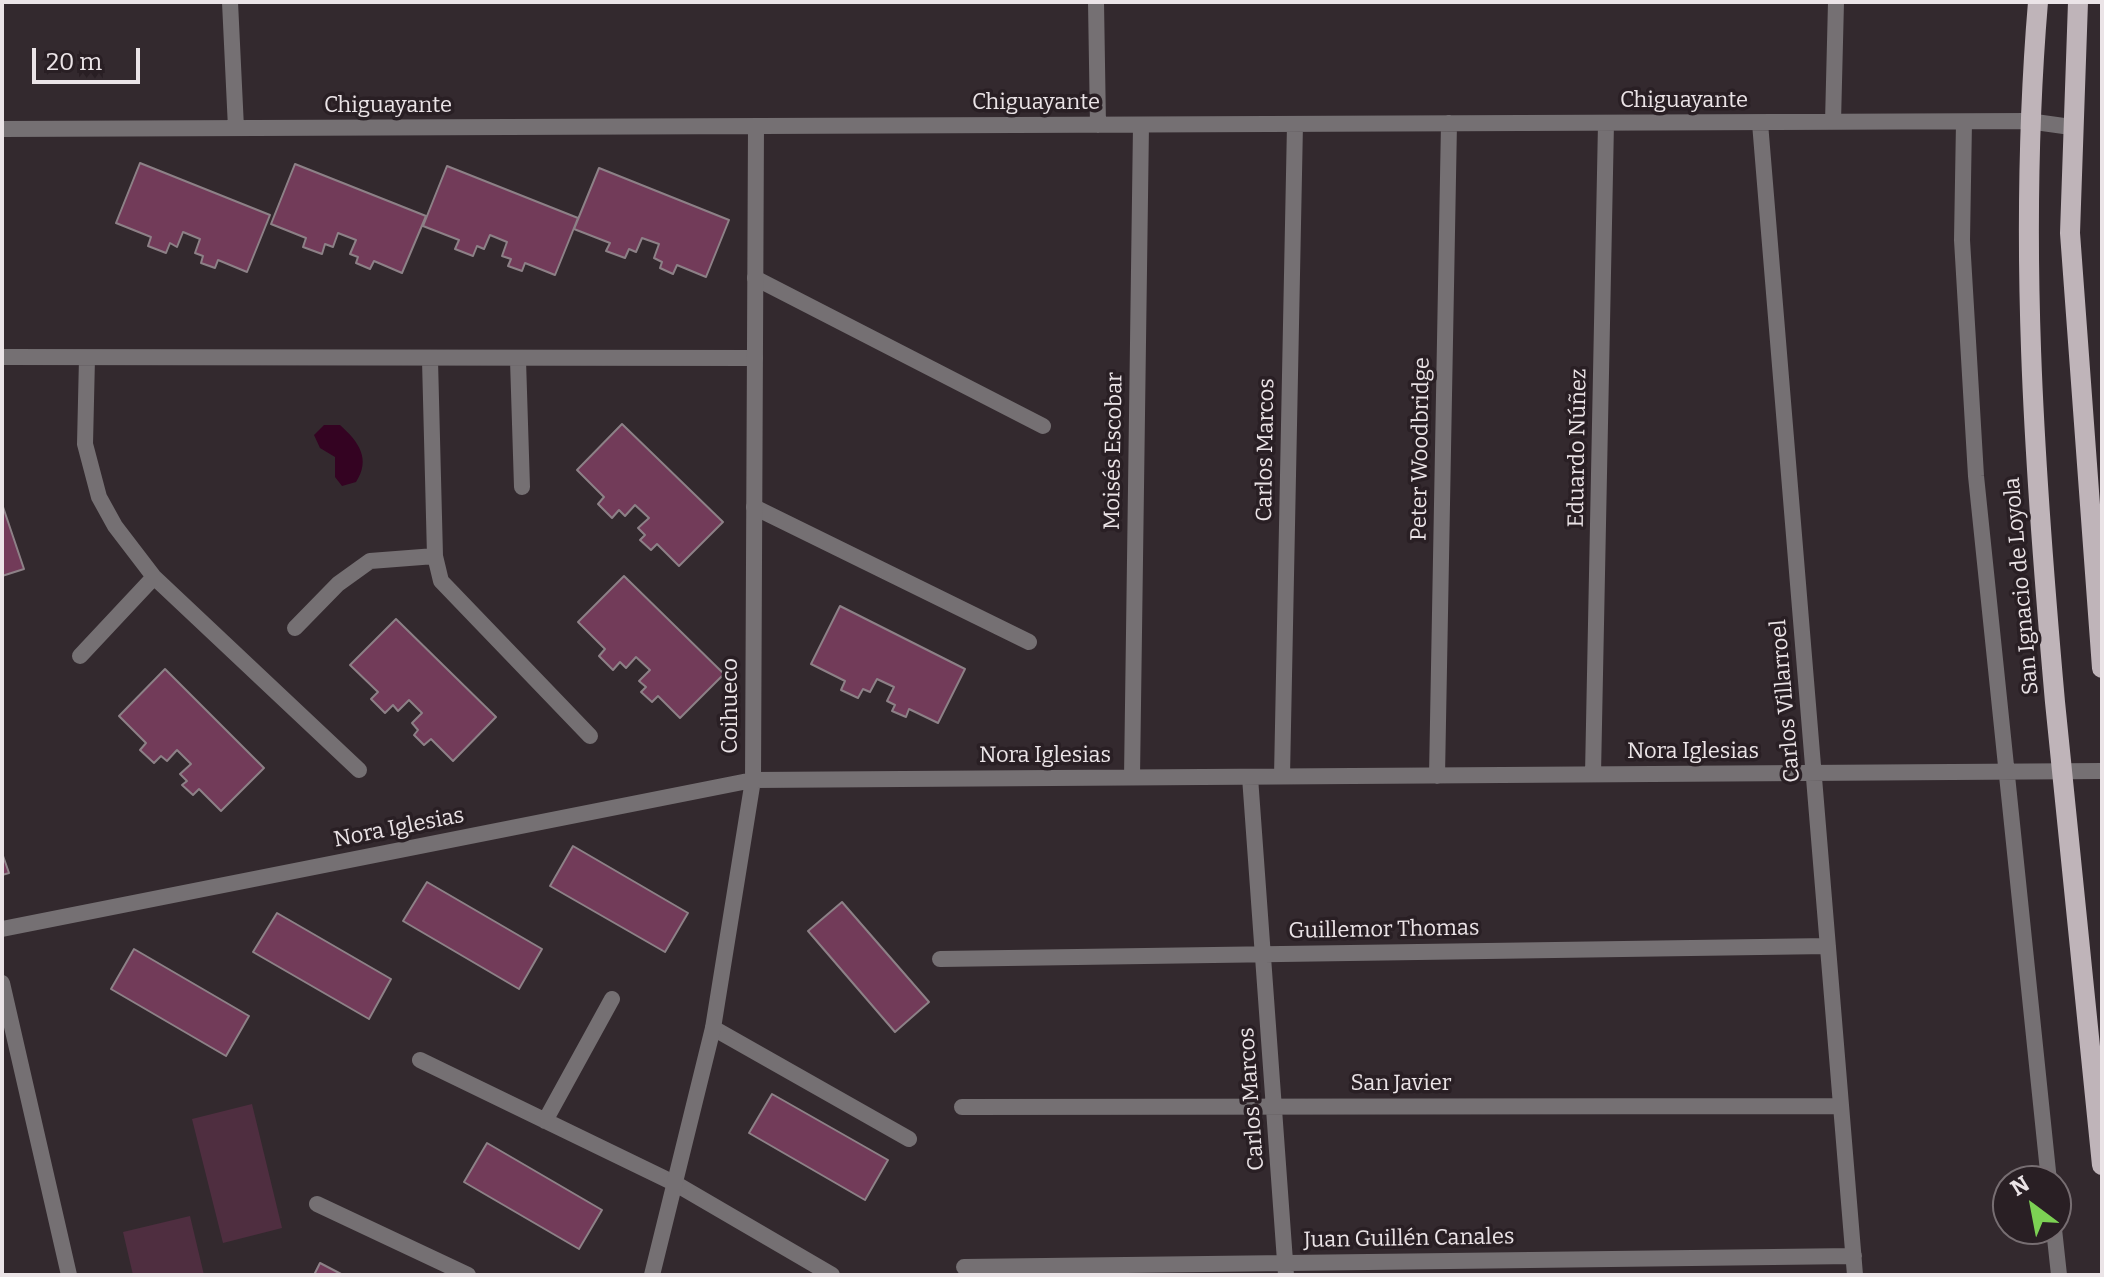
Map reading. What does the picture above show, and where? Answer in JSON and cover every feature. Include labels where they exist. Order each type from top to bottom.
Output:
[{"type":"main road","name":"San Ignacio de Loyola","points":[[2038,2],[2028,121],[2027,235],[2034,447],[2062,771],[2102,1165]]},
{"type":"main road","points":[[2078,2],[2071,127],[2070,233],[2102,668]]},
{"type":"street","points":[[230,2],[236,128]]},
{"type":"street","points":[[1096,2],[1098,125]]},
{"type":"street","points":[[1833,122],[1836,2]]},
{"type":"street","name":"Chiguayante","points":[[2,129],[2028,121],[2071,127]]},
{"type":"street","name":"San Ignacio de Loyola","points":[[1964,122],[1962,240],[1976,476],[2047,1165]]},
{"type":"street","name":"Peter Woodbridge","points":[[1437,776],[1449,123]]},
{"type":"street","name":"Eduardo Núñez","points":[[1593,774],[1606,123]]},
{"type":"street","name":"Carlos Villarroel","points":[[1760,123],[1855,1275]]},
{"type":"street","name":"Carlos Marcos","points":[[1282,776],[1295,124]]},
{"type":"street","name":"Moisés Escobar","points":[[1132,777],[1141,125]]},
{"type":"street","name":"Coihueco","points":[[652,1275],[713,1028],[753,780],[756,126]]},
{"type":"street","points":[[755,278],[1043,426]]},
{"type":"street","points":[[2,357],[430,360],[755,358]]},
{"type":"street","points":[[87,358],[85,444],[99,497],[115,526],[154,577],[359,770]]},
{"type":"street","points":[[430,360],[435,556],[441,581],[590,736]]},
{"type":"street","points":[[518,360],[522,487]]},
{"type":"street","points":[[754,507],[1029,642]]},
{"type":"street","points":[[295,628],[338,584],[370,561],[435,556]]},
{"type":"street","points":[[80,656],[154,577]]},
{"type":"street","name":"Nora Iglesias","points":[[2,929],[753,780],[2102,771]]},
{"type":"street","name":"Carlos Marcos","points":[[1250,777],[1286,1269]]},
{"type":"street","name":"Guillemor Thomas","points":[[940,959],[1828,946]]},
{"type":"street","points":[[2,983],[69,1275]]},
{"type":"street","points":[[545,1121],[612,999]]},
{"type":"street","points":[[713,1028],[909,1139]]},
{"type":"street","points":[[420,1060],[676,1184],[832,1275]]},
{"type":"street","name":"San Javier","points":[[962,1107],[1841,1106]]},
{"type":"street","points":[[317,1204],[468,1275]]},
{"type":"street","points":[[2056,1245],[2059,1275]]},
{"type":"street","name":"Juan Guillén Canales","points":[[964,1267],[1286,1269],[1854,1256]]},
{"type":"shaded area","points":[[324,425],[340,425],[361,451],[362,466],[356,482],[342,486],[335,477],[335,457],[320,448],[314,435]]},
{"type":"shaded area","points":[[252,1104],[282,1228],[223,1243],[192,1119]]},
{"type":"shaded area","points":[[190,1216],[204,1275],[133,1275],[123,1232]]},
{"type":"building","points":[[140,163],[270,215],[247,272],[218,260],[215,268],[201,263],[203,256],[195,253],[200,239],[183,232],[177,247],[170,243],[166,253],[148,246],[151,237],[116,223]]},
{"type":"building","points":[[295,164],[426,216],[402,273],[374,261],[370,269],[356,263],[358,257],[350,254],[356,240],[338,233],[333,247],[325,244],[322,254],[303,247],[306,238],[271,224]]},
{"type":"building","points":[[447,166],[578,218],[555,275],[525,263],[522,271],[508,266],[511,259],[502,256],[507,242],[490,235],[484,249],[477,246],[473,256],[455,249],[459,240],[423,226]]},
{"type":"building","points":[[599,168],[729,220],[706,277],[677,265],[673,274],[660,268],[662,262],[654,258],[659,244],[642,238],[636,252],[629,249],[625,258],[606,251],[610,243],[574,229]]},
{"type":"building","points":[[622,424],[723,522],[679,566],[657,544],[651,550],[640,540],[645,535],[638,528],[649,518],[635,505],[625,516],[619,510],[612,518],[598,504],[604,497],[577,470]]},
{"type":"building","points":[[2,504],[24,569],[2,576]]},
{"type":"building","points":[[624,576],[724,674],[680,718],[658,696],[652,702],[641,692],[646,687],[639,681],[650,670],[636,657],[626,668],[620,662],[613,670],[599,656],[605,649],[578,622]]},
{"type":"building","points":[[840,606],[965,669],[938,723],[909,709],[906,717],[892,711],[895,705],[887,701],[894,687],[877,679],[870,692],[863,689],[858,698],[841,690],[845,681],[811,664]]},
{"type":"building","points":[[396,619],[496,717],[453,761],[431,739],[424,745],[414,735],[418,730],[412,723],[422,713],[409,700],[398,711],[393,705],[385,713],[371,699],[378,692],[350,665]]},
{"type":"building","points":[[165,669],[264,768],[221,811],[199,789],[193,795],[182,785],[187,781],[180,774],[191,764],[177,750],[167,761],[161,756],[154,763],[140,750],[146,743],[119,716]]},
{"type":"building","points":[[573,846],[688,913],[665,952],[550,886]]},
{"type":"building","points":[[2,853],[9,873],[2,875]]},
{"type":"building","points":[[427,882],[542,949],[519,989],[403,921]]},
{"type":"building","points":[[842,902],[929,1002],[895,1032],[808,931]]},
{"type":"building","points":[[277,913],[391,979],[369,1019],[253,952]]},
{"type":"building","points":[[134,949],[249,1016],[226,1056],[111,989]]},
{"type":"building","points":[[772,1094],[888,1160],[865,1200],[749,1133]]},
{"type":"building","points":[[487,1143],[602,1210],[579,1249],[464,1182]]},
{"type":"building","points":[[320,1263],[343,1275],[314,1275]]}]
